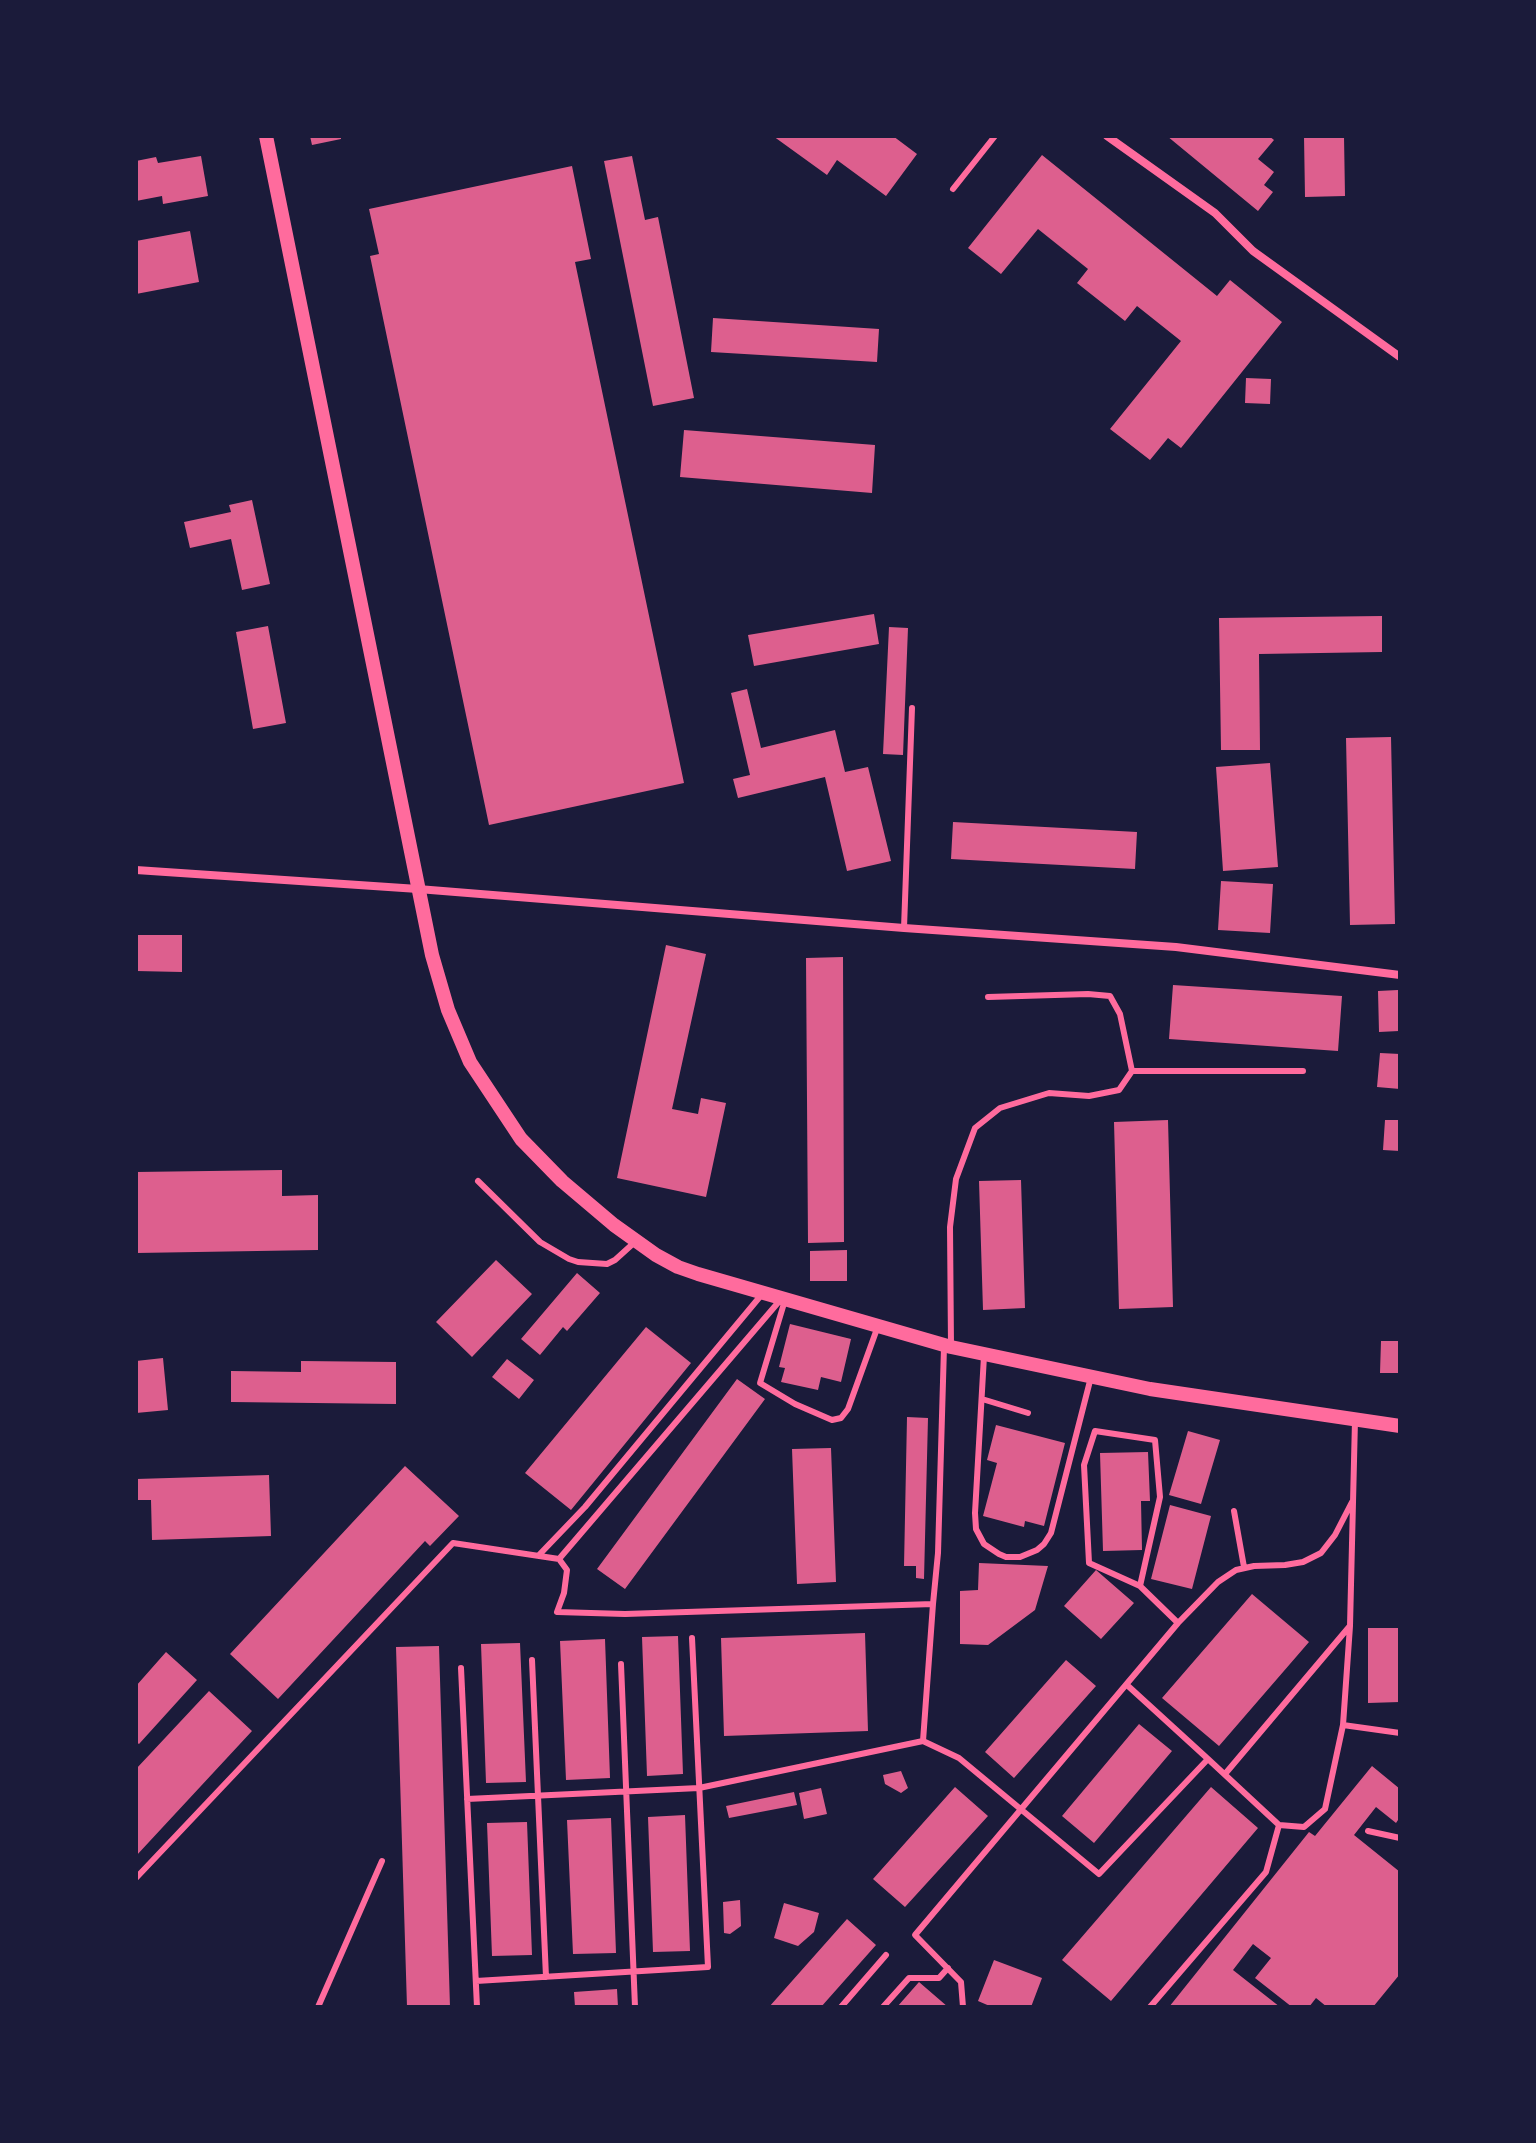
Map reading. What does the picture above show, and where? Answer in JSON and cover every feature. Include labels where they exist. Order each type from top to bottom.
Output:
[{"type":"street","points":[[266,136],[432,952],[448,1010],[470,1062],[521,1139],[562,1181],[636,1241],[678,1267],[947,1346],[1150,1389],[1400,1426]]},
{"type":"street","points":[[1107,136],[1215,213],[1253,251],[1400,357]]},
{"type":"street","points":[[136,870],[1176,947],[1400,975]]},
{"type":"lane","points":[[953,189],[995,136]]},
{"type":"lane","points":[[904,928],[912,708]]},
{"type":"lane","points":[[923,1741],[938,1553],[950,1227],[956,1179],[975,1128],[1000,1108],[1049,1093],[1089,1096],[1119,1090],[1132,1071],[1120,1014],[1110,996],[988,997]]},
{"type":"lane","points":[[1132,1071],[1303,1071]]},
{"type":"lane","points":[[478,1181],[540,1242],[569,1259],[607,1264],[636,1241]]},
{"type":"lane","points":[[539,1555],[585,1507],[763,1293]]},
{"type":"lane","points":[[783,1299],[760,1383],[795,1404],[832,1420],[841,1418],[848,1409],[878,1326]]},
{"type":"lane","points":[[559,1559],[783,1299]]},
{"type":"lane","points":[[984,1354],[976,1529],[984,1544],[999,1554],[1020,1557],[1037,1550],[1051,1533],[1091,1377]]},
{"type":"lane","points":[[982,1399],[1028,1413]]},
{"type":"lane","points":[[1127,1685],[1279,1825],[1304,1827],[1325,1809],[1343,1725],[1350,1626],[1355,1420]]},
{"type":"lane","points":[[1140,1586],[1160,1497],[1155,1440],[1095,1431],[1084,1465],[1089,1563],[1140,1586],[1178,1623]]},
{"type":"lane","points":[[963,2007],[961,1982],[915,1935],[1178,1623],[1218,1582],[1244,1567],[1285,1565],[1312,1559],[1335,1535],[1353,1499]]},
{"type":"lane","points":[[1234,1511],[1244,1567]]},
{"type":"lane","points":[[136,1878],[453,1543],[559,1559],[567,1570],[564,1593],[557,1612],[625,1614],[933,1604]]},
{"type":"lane","points":[[1225,1774],[1350,1626]]},
{"type":"lane","points":[[476,1981],[708,1967],[692,1638]]},
{"type":"lane","points":[[532,1660],[546,1977]]},
{"type":"lane","points":[[621,1664],[635,2007]]},
{"type":"lane","points":[[461,1668],[477,2007]]},
{"type":"lane","points":[[1343,1725],[1400,1733]]},
{"type":"lane","points":[[467,1799],[699,1788],[923,1741],[959,1758],[1099,1874],[1208,1759]]},
{"type":"lane","points":[[1150,2007],[1266,1872],[1279,1825]]},
{"type":"lane","points":[[1368,1831],[1400,1838]]},
{"type":"lane","points":[[318,2007],[382,1861]]},
{"type":"lane","points":[[841,2007],[886,1955]]},
{"type":"lane","points":[[883,2007],[909,1978],[939,1978],[948,1968]]},
{"type":"building","points":[[310,136],[341,136],[341,139],[312,145]]},
{"type":"building","points":[[773,136],[893,136],[917,154],[886,196],[837,160],[827,175]]},
{"type":"building","points":[[1167,136],[1269,136],[1274,140],[1258,159],[1274,172],[1264,185],[1273,192],[1258,211]]},
{"type":"building","points":[[1304,136],[1344,136],[1345,196],[1305,197]]},
{"type":"building","points":[[1042,155],[1217,296],[1230,280],[1282,322],[1181,448],[1168,438],[1150,460],[1110,429],[1181,341],[1137,306],[1125,321],[1077,283],[1088,269],[1038,229],[1001,274],[968,248]]},
{"type":"building","points":[[201,156],[208,196],[163,204],[162,196],[136,201],[136,161],[156,157],[158,163]]},
{"type":"building","points":[[632,156],[645,220],[658,217],[694,398],[653,406],[604,161]]},
{"type":"building","points":[[572,166],[591,259],[575,262],[684,783],[489,825],[370,256],[379,254],[369,209]]},
{"type":"building","points":[[190,231],[199,282],[136,294],[136,241]]},
{"type":"building","points":[[713,318],[879,329],[877,362],[711,352]]},
{"type":"building","points":[[1246,378],[1271,379],[1270,404],[1245,403]]},
{"type":"building","points":[[684,430],[875,445],[872,493],[680,477]]},
{"type":"building","points":[[252,500],[270,584],[242,590],[231,539],[190,548],[184,522],[231,512],[229,505]]},
{"type":"building","points":[[874,614],[879,644],[754,666],[748,635]]},
{"type":"building","points":[[1382,616],[1382,652],[1259,654],[1260,750],[1221,750],[1219,618]]},
{"type":"building","points":[[268,626],[286,723],[253,729],[236,632]]},
{"type":"building","points":[[889,627],[908,628],[903,755],[883,754]]},
{"type":"building","points":[[747,689],[761,748],[835,730],[845,772],[868,767],[891,861],[847,871],[825,777],[738,798],[733,779],[750,775],[731,693]]},
{"type":"building","points":[[1391,737],[1395,924],[1350,925],[1346,738]]},
{"type":"building","points":[[1270,763],[1278,867],[1223,871],[1216,767]]},
{"type":"building","points":[[953,822],[1137,832],[1135,869],[951,859]]},
{"type":"building","points":[[1221,881],[1273,884],[1270,933],[1218,930]]},
{"type":"building","points":[[136,935],[182,935],[182,972],[136,971]]},
{"type":"building","points":[[666,945],[706,954],[672,1109],[698,1114],[701,1098],[726,1103],[706,1197],[617,1178]]},
{"type":"building","points":[[843,957],[844,1242],[808,1243],[806,958]]},
{"type":"building","points":[[1173,985],[1342,996],[1338,1051],[1169,1039]]},
{"type":"building","points":[[1398,990],[1399,1031],[1379,1032],[1378,991]]},
{"type":"building","points":[[1380,1053],[1400,1054],[1400,1089],[1377,1087]]},
{"type":"building","points":[[1168,1120],[1173,1307],[1119,1309],[1114,1122]]},
{"type":"building","points":[[1385,1120],[1400,1120],[1400,1151],[1383,1150]]},
{"type":"building","points":[[282,1170],[282,1196],[318,1195],[318,1250],[136,1253],[136,1172]]},
{"type":"building","points":[[1021,1180],[1025,1308],[983,1310],[979,1181]]},
{"type":"building","points":[[847,1250],[847,1281],[810,1281],[810,1251]]},
{"type":"building","points":[[496,1260],[532,1294],[472,1357],[436,1322]]},
{"type":"building","points":[[577,1273],[600,1293],[567,1331],[563,1327],[540,1355],[521,1339]]},
{"type":"building","points":[[790,1324],[851,1339],[841,1382],[821,1377],[818,1390],[781,1382],[785,1368],[779,1367]]},
{"type":"building","points":[[646,1327],[691,1363],[571,1510],[525,1473]]},
{"type":"building","points":[[1381,1341],[1400,1341],[1400,1373],[1380,1373]]},
{"type":"building","points":[[163,1358],[168,1410],[136,1413],[136,1361]]},
{"type":"building","points":[[507,1359],[534,1380],[519,1399],[492,1377]]},
{"type":"building","points":[[301,1361],[396,1362],[396,1404],[231,1402],[231,1371],[301,1372]]},
{"type":"building","points":[[737,1379],[765,1399],[625,1589],[597,1569]]},
{"type":"building","points":[[907,1417],[928,1418],[924,1579],[916,1578],[916,1566],[904,1566]]},
{"type":"building","points":[[996,1425],[1065,1443],[1044,1526],[1025,1521],[1024,1527],[983,1516],[997,1463],[987,1460]]},
{"type":"building","points":[[1188,1431],[1220,1440],[1201,1504],[1169,1495]]},
{"type":"building","points":[[831,1448],[836,1582],[797,1584],[792,1449]]},
{"type":"building","points":[[1148,1452],[1150,1501],[1141,1501],[1142,1550],[1103,1551],[1100,1453]]},
{"type":"building","points":[[405,1466],[459,1516],[430,1546],[425,1541],[278,1699],[230,1654]]},
{"type":"building","points":[[269,1475],[271,1536],[152,1540],[151,1500],[136,1500],[136,1479]]},
{"type":"building","points":[[1170,1505],[1211,1516],[1192,1589],[1151,1579]]},
{"type":"building","points":[[979,1563],[1048,1566],[1035,1610],[988,1645],[960,1644],[960,1591],[978,1590]]},
{"type":"building","points":[[1096,1570],[1134,1603],[1101,1639],[1064,1606]]},
{"type":"building","points":[[1252,1594],[1309,1642],[1219,1746],[1162,1698]]},
{"type":"building","points":[[1368,1628],[1400,1628],[1400,1702],[1368,1703]]},
{"type":"building","points":[[865,1633],[868,1731],[724,1736],[721,1638]]},
{"type":"building","points":[[678,1636],[683,1774],[647,1776],[642,1637]]},
{"type":"building","points":[[605,1639],[610,1778],[566,1780],[560,1641]]},
{"type":"building","points":[[520,1643],[526,1782],[486,1783],[481,1644]]},
{"type":"building","points":[[439,1646],[450,2007],[407,2007],[396,1647]]},
{"type":"building","points":[[166,1652],[197,1680],[139,1744],[136,1742],[136,1686]]},
{"type":"building","points":[[1066,1660],[1096,1686],[1014,1778],[985,1752]]},
{"type":"building","points":[[209,1691],[252,1731],[136,1856],[136,1769]]},
{"type":"building","points":[[1139,1724],[1172,1751],[1094,1843],[1062,1816]]},
{"type":"building","points":[[1372,1766],[1400,1789],[1400,1817],[1396,1823],[1376,1807],[1354,1835],[1400,1872],[1400,1974],[1373,2007],[1327,2007],[1316,1998],[1309,2007],[1292,2007],[1255,1978],[1271,1958],[1253,1944],[1233,1970],[1280,2007],[1169,2007],[1309,1832],[1315,1836]]},
{"type":"building","points":[[901,1771],[908,1788],[901,1793],[885,1784],[883,1775]]},
{"type":"building","points":[[955,1787],[988,1816],[905,1907],[873,1879]]},
{"type":"building","points":[[1211,1787],[1258,1828],[1111,2001],[1062,1960]]},
{"type":"building","points":[[821,1788],[827,1814],[804,1819],[799,1793]]},
{"type":"building","points":[[794,1792],[797,1805],[729,1818],[726,1806]]},
{"type":"building","points":[[685,1815],[690,1951],[653,1952],[648,1817]]},
{"type":"building","points":[[611,1818],[616,1953],[573,1954],[567,1820]]},
{"type":"building","points":[[527,1822],[532,1955],[492,1956],[487,1823]]},
{"type":"building","points":[[740,1900],[741,1926],[730,1934],[724,1933],[723,1902]]},
{"type":"building","points":[[784,1903],[819,1913],[814,1932],[798,1946],[774,1938]]},
{"type":"building","points":[[847,1919],[876,1945],[821,2007],[769,2007]]},
{"type":"building","points":[[994,1960],[1042,1978],[1031,2007],[992,2007],[978,2001]]},
{"type":"building","points":[[919,1982],[948,2007],[897,2007]]},
{"type":"building","points":[[617,1989],[618,2007],[575,2007],[574,1992]]}]
